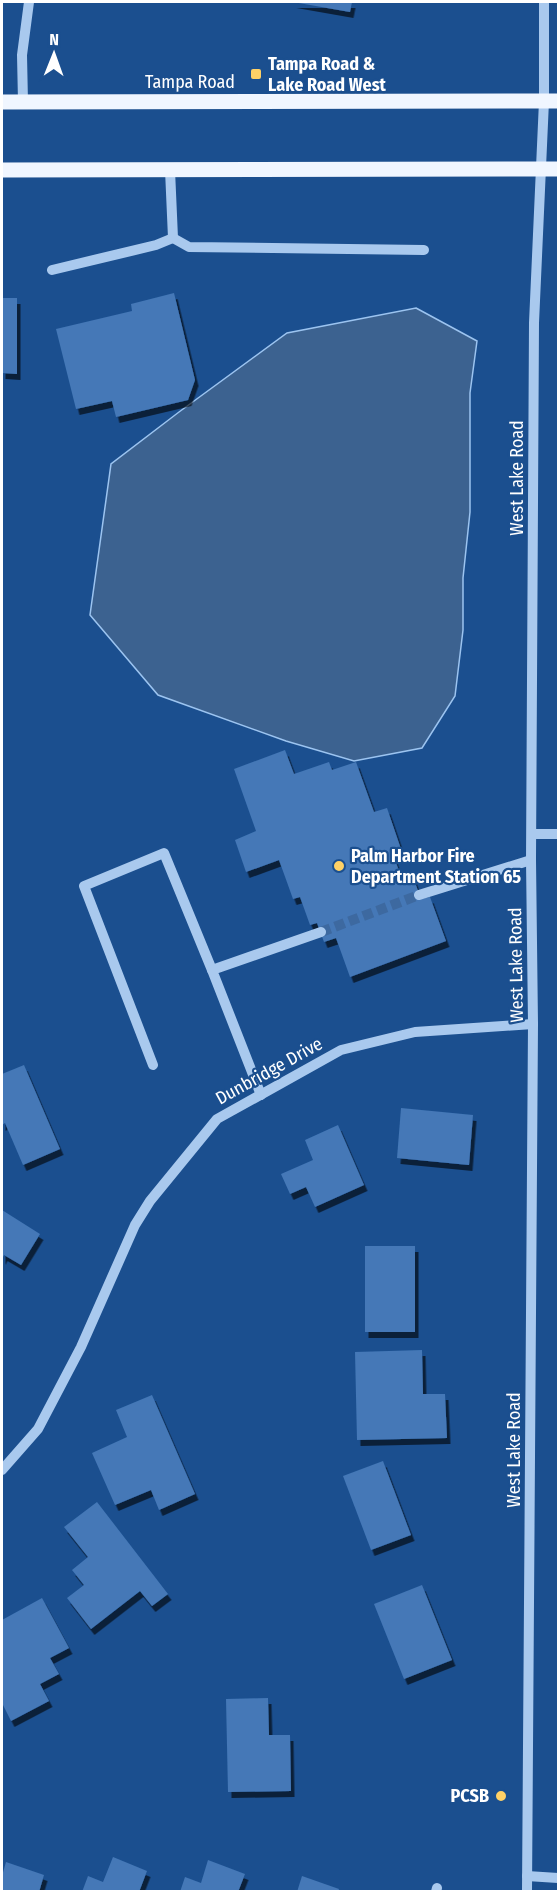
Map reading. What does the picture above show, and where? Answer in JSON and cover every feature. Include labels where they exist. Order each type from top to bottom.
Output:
[{"type":"main road","name":"Tampa Road","points":[[2,102],[551,101]]},
{"type":"main road","points":[[2,170],[558,169]]},
{"type":"street","points":[[23,102],[22,55],[29,2]]},
{"type":"street","name":"West Lake Road","points":[[527,1892],[533,1024],[531,860],[534,323],[541,169],[551,101],[544,2]]},
{"type":"street","points":[[170,170],[173,238]]},
{"type":"street","points":[[173,238],[189,247],[424,250]]},
{"type":"street","points":[[52,270],[156,245],[173,238]]},
{"type":"street","points":[[532,834],[558,834]]},
{"type":"street","points":[[153,1065],[84,886],[164,853],[261,1095]]},
{"type":"street","points":[[419,896],[531,860]]},
{"type":"street","points":[[212,970],[321,932]]},
{"type":"street","name":"Dunbridge Drive","points":[[2,1470],[38,1429],[81,1347],[135,1226],[150,1201],[217,1119],[341,1050],[415,1032],[533,1024]]},
{"type":"street","points":[[527,1876],[558,1878]]},
{"type":"water","points":[[416,308],[477,341],[470,393],[470,512],[463,578],[463,630],[455,696],[422,748],[354,761],[286,741],[158,695],[90,615],[111,464],[287,333]]},
{"type":"building","points":[[293,2],[352,2],[350,12]]},
{"type":"building","points":[[174,293],[195,380],[188,400],[116,417],[112,401],[76,409],[56,329],[132,311],[131,304]]},
{"type":"building","points":[[2,298],[17,298],[17,374],[2,373]]},
{"type":"building","name":"Palm Harbor Fire Department Station 65","points":[[285,750],[294,774],[329,762],[332,770],[356,762],[374,812],[387,808],[402,852],[393,855],[403,881],[413,877],[421,899],[430,897],[446,941],[350,977],[336,938],[324,942],[317,923],[310,925],[300,897],[293,899],[279,860],[246,872],[235,840],[256,831],[234,769]]},
{"type":"building","points":[[24,1065],[60,1149],[23,1165],[5,1123],[2,1125],[2,1074]]},
{"type":"building","points":[[401,1108],[473,1115],[469,1165],[397,1158]]},
{"type":"building","points":[[338,1125],[364,1185],[315,1207],[306,1187],[290,1194],[281,1174],[313,1160],[305,1140]]},
{"type":"building","points":[[2,1210],[40,1234],[21,1265],[4,1255],[2,1259]]},
{"type":"building","points":[[365,1246],[415,1246],[415,1332],[365,1332]]},
{"type":"building","points":[[422,1350],[423,1394],[445,1394],[447,1438],[357,1440],[355,1352]]},
{"type":"building","points":[[152,1395],[195,1494],[159,1510],[151,1490],[115,1505],[92,1453],[127,1437],[116,1410]]},
{"type":"building","points":[[383,1461],[411,1535],[371,1550],[343,1476]]},
{"type":"building","points":[[97,1502],[168,1594],[152,1606],[140,1591],[91,1629],[67,1598],[84,1585],[72,1570],[88,1557],[64,1527]]},
{"type":"building","points":[[422,1585],[452,1660],[404,1679],[374,1604]]},
{"type":"building","points":[[42,1598],[69,1648],[50,1658],[59,1674],[40,1684],[49,1701],[11,1721],[2,1703],[2,1620]]},
{"type":"building","points":[[268,1698],[269,1735],[290,1735],[291,1791],[228,1792],[226,1699]]},
{"type":"building","points":[[113,1857],[147,1871],[139,1892],[82,1892],[88,1876],[103,1882]]},
{"type":"building","points":[[208,1860],[245,1874],[238,1892],[180,1892],[185,1877],[201,1883]]},
{"type":"building","points":[[6,1862],[44,1875],[39,1892],[2,1892],[2,1876]]},
{"type":"building","points":[[302,1876],[339,1889],[338,1892],[297,1892]]},
{"type":"tunnel","points":[[321,932],[419,895]]},
{"type":"place","name":"Tampa Road & Lake Road West","points":[[256,74]]},
{"type":"place","name":"Palm Harbor Fire Department Station 65","points":[[339,866]]},
{"type":"place","name":"PCSB","points":[[501,1796]]}]
